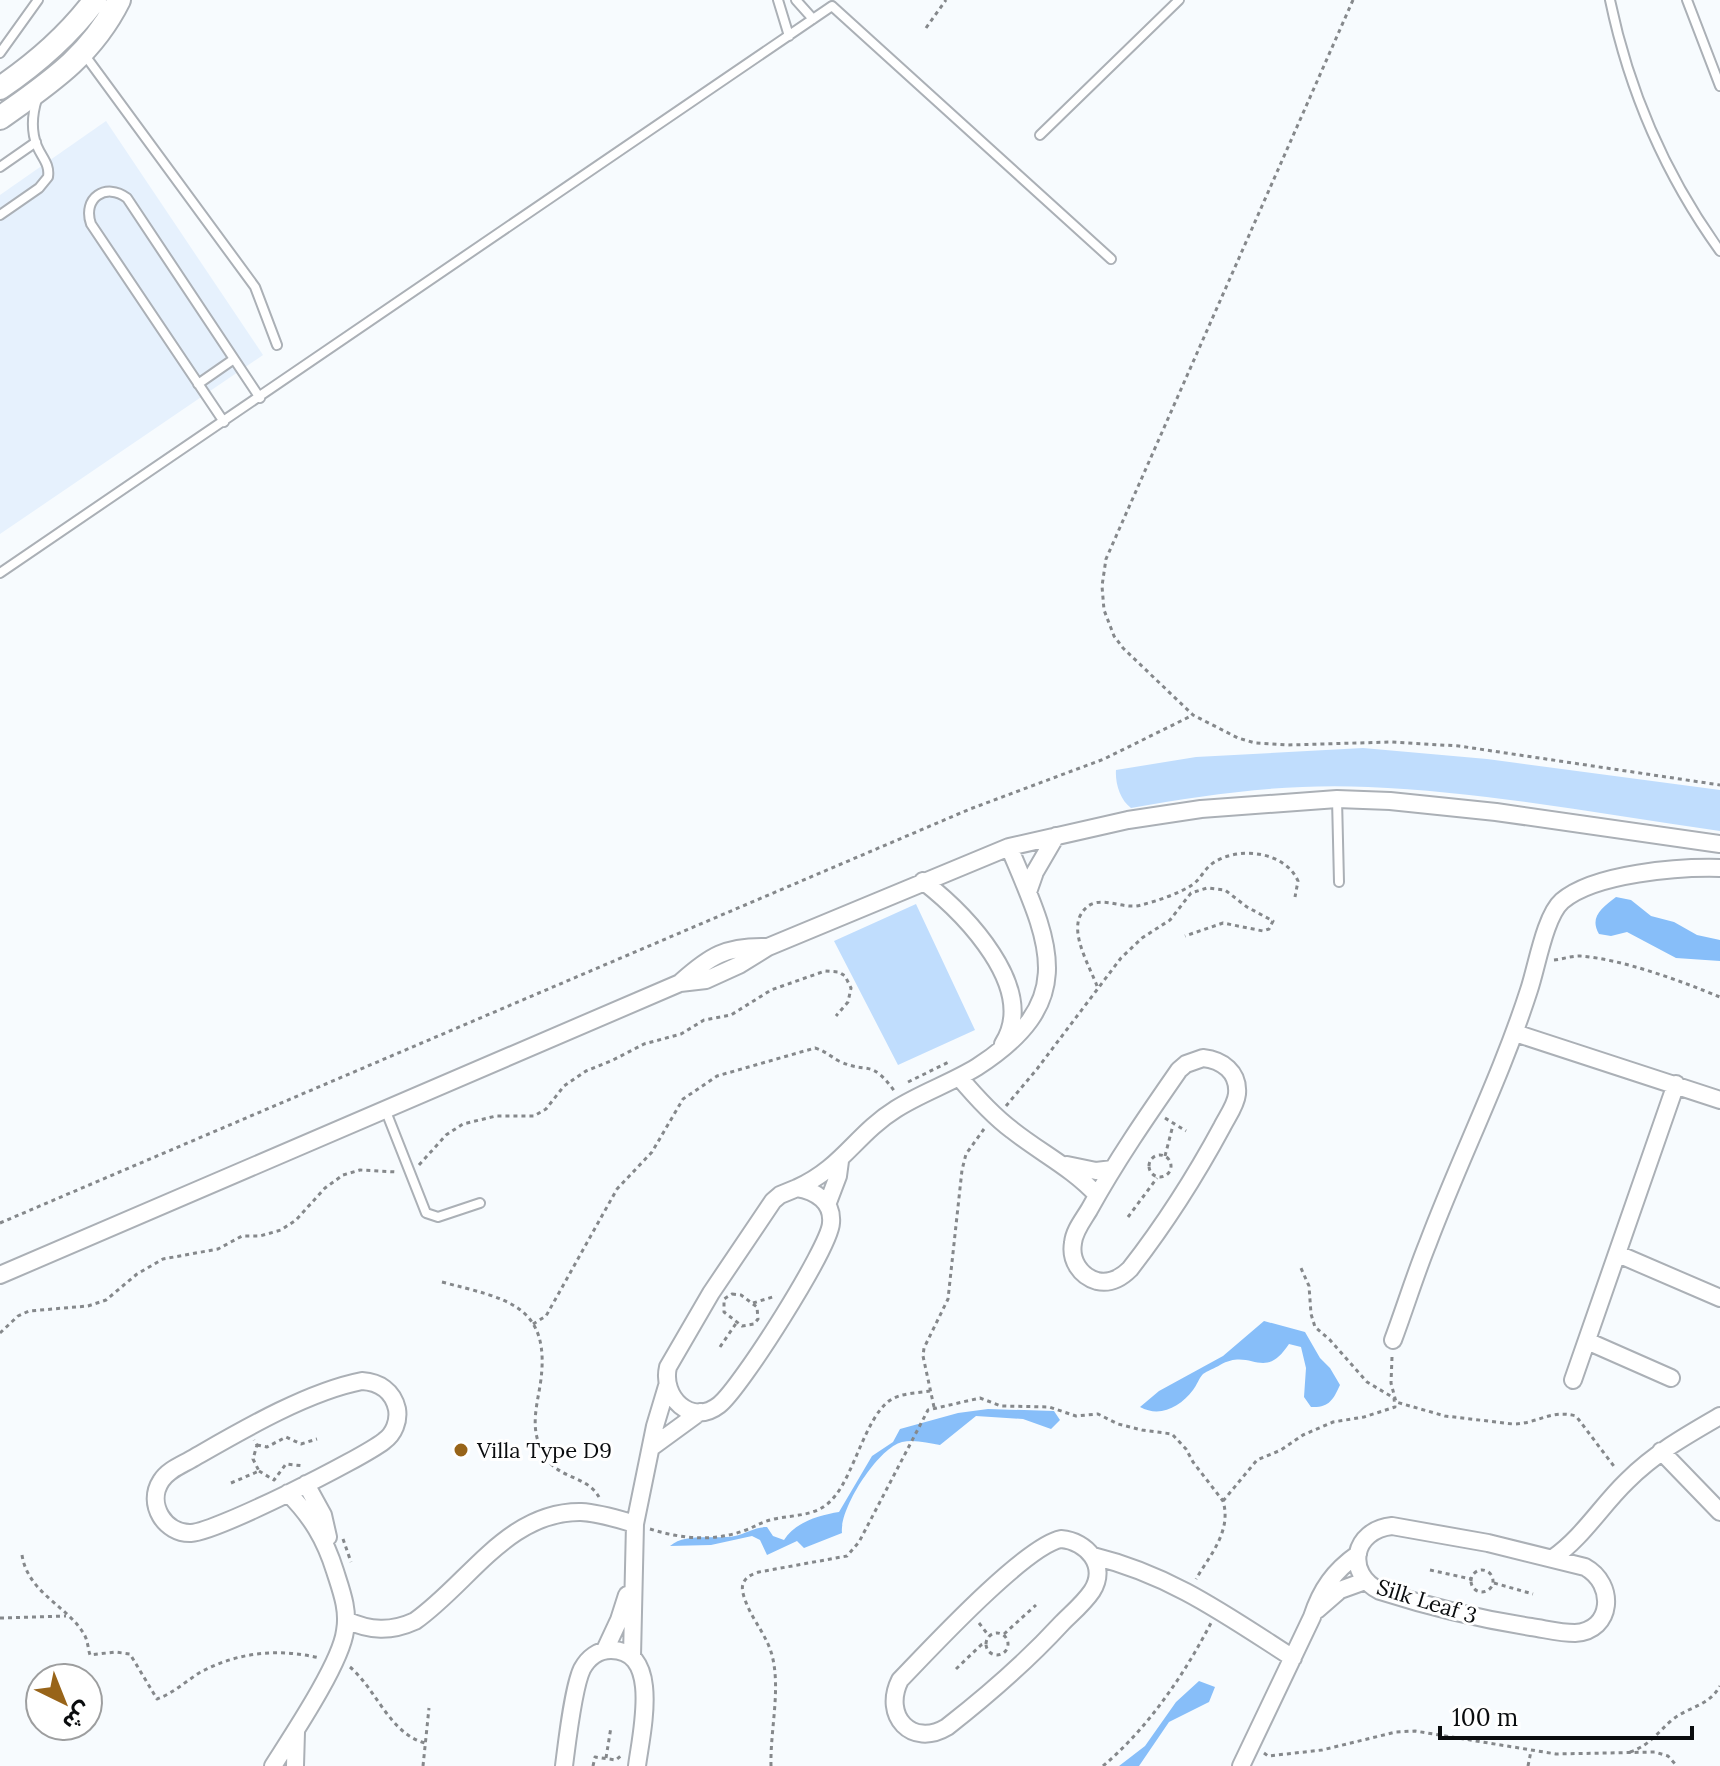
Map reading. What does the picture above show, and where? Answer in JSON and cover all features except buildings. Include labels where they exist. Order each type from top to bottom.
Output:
[{"type":"street","points":[[0,88],[56,45],[95,0]]},
{"type":"street","points":[[0,118],[39,91],[84,53],[105,26],[119,0]]},
{"type":"street","points":[[0,1275],[680,983],[706,980],[768,947],[1009,847],[1128,820],[1201,809],[1337,799],[1456,807],[1720,844]]},
{"type":"street","points":[[1028,892],[1035,872],[1056,836]]},
{"type":"street","points":[[797,1188],[815,1193],[827,1205],[831,1214],[830,1232],[782,1317],[724,1400],[709,1411],[682,1408],[669,1394],[668,1367],[726,1269],[773,1201],[780,1195],[827,1172],[895,1109],[959,1077],[998,1052],[1024,1029],[1042,1000],[1048,954],[1044,931],[1009,847]]},
{"type":"street","points":[[1393,1340],[1428,1243],[1515,1033],[1550,915],[1563,900],[1580,889],[1650,871],[1720,868]]},
{"type":"street","points":[[923,881],[965,918],[1003,975],[1013,999],[1011,1027],[998,1052]]},
{"type":"street","points":[[1013,999],[1042,1000]]},
{"type":"street","points":[[1515,1033],[1720,1100]]},
{"type":"street","points":[[1203,1058],[1221,1062],[1228,1067],[1237,1083],[1236,1101],[1200,1166],[1171,1213],[1130,1269],[1106,1282],[1088,1277],[1081,1271],[1073,1255],[1074,1236],[1151,1110],[1179,1070],[1194,1060],[1203,1058]]},
{"type":"street","points":[[959,1077],[996,1117],[1063,1164],[1097,1195]]},
{"type":"street","points":[[1573,1380],[1676,1084]]},
{"type":"street","points":[[827,1205],[840,1161]]},
{"type":"street","points":[[1063,1164],[1079,1169],[1113,1169]]},
{"type":"street","points":[[1618,1254],[1720,1298]]},
{"type":"street","points":[[1587,1341],[1671,1378]]},
{"type":"street","points":[[371,1381],[380,1385],[388,1391],[397,1408],[390,1435],[383,1442],[331,1470],[288,1493],[201,1531],[173,1529],[156,1507],[157,1488],[168,1472],[247,1429],[352,1383],[371,1381]]},
{"type":"street","points":[[632,1656],[635,1524],[659,1406],[667,1386]]},
{"type":"street","points":[[652,1447],[700,1412]]},
{"type":"street","points":[[1553,1558],[1569,1547],[1625,1482],[1661,1451],[1720,1416]]},
{"type":"street","points":[[1661,1451],[1720,1512]]},
{"type":"street","points":[[306,1484],[323,1515],[328,1550]]},
{"type":"street","points":[[273,1766],[334,1661],[343,1641],[346,1620],[344,1599],[328,1550],[312,1519],[288,1493]]},
{"type":"street","points":[[346,1620],[376,1630],[415,1621],[516,1531],[548,1517],[583,1512],[635,1524]]},
{"type":"street","points":[[1585,1567],[1587,1534],[1594,1519]]},
{"type":"street","name":"Silk Leaf 3","points":[[1392,1526],[1553,1558],[1593,1571],[1605,1586],[1607,1604],[1599,1621],[1583,1631],[1574,1633],[1452,1612],[1380,1591],[1365,1581],[1360,1573],[1358,1554],[1366,1536],[1392,1526]]},
{"type":"street","points":[[1093,1556],[1097,1574],[1092,1591],[1005,1680],[939,1732],[920,1734],[903,1725],[893,1707],[900,1680],[1006,1577],[1052,1541],[1080,1543],[1093,1556],[1145,1571],[1189,1592],[1293,1658]]},
{"type":"street","points":[[1241,1766],[1312,1617],[1318,1598],[1328,1581],[1358,1554]]},
{"type":"street","points":[[605,1650],[619,1620],[634,1571]]},
{"type":"street","points":[[1312,1617],[1329,1597],[1365,1581]]},
{"type":"street","points":[[564,1766],[580,1674],[589,1659],[605,1650],[632,1656],[645,1679],[638,1761]]},
{"type":"street","points":[[295,1766],[297,1727]]},
{"type":"lane","points":[[0,53],[38,0]]},
{"type":"lane","points":[[778,0],[789,36]]},
{"type":"lane","points":[[796,0],[813,19]]},
{"type":"lane","points":[[1040,135],[1179,0]]},
{"type":"lane","points":[[1610,0],[1618,38],[1640,104],[1668,168],[1720,251]]},
{"type":"lane","points":[[1687,0],[1720,86]]},
{"type":"lane","points":[[0,573],[832,6],[1111,259]]},
{"type":"lane","points":[[84,53],[255,287],[277,345]]},
{"type":"lane","points":[[0,215],[39,188],[48,177],[47,163],[36,142],[33,119],[39,91]]},
{"type":"lane","points":[[0,167],[36,142]]},
{"type":"lane","points":[[224,422],[91,224],[89,206],[101,192],[110,190],[127,198],[260,398]]},
{"type":"lane","points":[[198,384],[234,359]]},
{"type":"lane","points":[[1337,799],[1339,882]]},
{"type":"lane","points":[[385,1109],[426,1213],[438,1217],[480,1203]]},
{"type":"path","points":[[926,28],[946,0]]},
{"type":"path","points":[[1353,0],[1106,559],[1102,598],[1114,636],[1132,659],[1193,715],[1222,732],[1263,744],[1391,742],[1459,746],[1720,785]]},
{"type":"path","points":[[0,1223],[970,809],[1104,759],[1193,715]]},
{"type":"path","points":[[1098,988],[1078,932],[1079,920],[1091,905],[1103,901],[1127,906],[1141,905],[1194,884],[1205,869],[1218,860],[1248,853],[1264,855],[1290,868],[1298,881],[1295,897]]},
{"type":"path","points":[[934,1407],[924,1348],[948,1299],[966,1154],[974,1140],[1037,1069],[1130,949],[1170,920],[1186,898],[1207,888],[1225,890],[1273,921],[1269,929],[1263,931],[1223,923],[1185,936]]},
{"type":"path","points":[[1540,956],[1551,961],[1581,956],[1628,966],[1720,997]]},
{"type":"path","points":[[0,1333],[18,1316],[29,1311],[80,1307],[106,1300],[137,1274],[163,1259],[218,1249],[242,1236],[260,1236],[281,1230],[296,1220],[325,1188],[343,1175],[360,1170],[392,1173],[409,1170],[423,1163],[446,1135],[463,1124],[482,1118],[528,1118],[539,1114],[564,1086],[586,1071],[644,1044],[681,1034],[704,1020],[731,1015],[771,990],[832,970],[845,976],[851,988],[848,1002],[836,1016]]},
{"type":"path","points":[[533,1324],[546,1316],[622,1182],[652,1152],[683,1099],[704,1082],[726,1072],[815,1048],[845,1063],[874,1069],[895,1092]]},
{"type":"path","points":[[1151,1110],[1186,1131]]},
{"type":"path","points":[[1165,1156],[1174,1124]]},
{"type":"path","points":[[1157,1178],[1150,1172],[1149,1164],[1153,1157],[1165,1156]]},
{"type":"path","points":[[1128,1217],[1157,1178],[1170,1173],[1171,1163],[1165,1156]]},
{"type":"path","points":[[1300,1266],[1309,1286],[1315,1327],[1367,1382],[1396,1402],[1445,1416],[1513,1424],[1555,1413],[1576,1416],[1625,1482]]},
{"type":"path","points":[[442,1282],[505,1300],[523,1312],[533,1324],[540,1339],[543,1359],[534,1418],[537,1440],[556,1469],[590,1485],[602,1504],[595,1501]]},
{"type":"path","points":[[732,1294],[741,1295],[753,1303],[759,1313],[758,1319],[748,1326],[737,1322],[726,1316],[722,1308],[724,1299],[732,1294]]},
{"type":"path","points":[[720,1347],[737,1322]]},
{"type":"path","points":[[1223,1501],[1257,1460],[1281,1450],[1317,1427],[1392,1410],[1396,1402],[1391,1383],[1393,1340]]},
{"type":"path","points":[[635,1524],[672,1536],[710,1538],[748,1530],[773,1519],[817,1511],[841,1489],[876,1418],[888,1402],[897,1397],[930,1391]]},
{"type":"path","points":[[771,1766],[774,1664],[768,1643],[742,1592],[743,1582],[749,1575],[759,1572],[847,1556],[859,1542],[921,1420],[934,1407],[980,1398],[1001,1406],[1049,1407],[1076,1416],[1098,1414],[1142,1430],[1172,1434],[1179,1439],[1223,1501],[1225,1519],[1220,1541],[1189,1592]]},
{"type":"path","points":[[247,1429],[257,1445],[267,1447],[286,1437],[301,1444],[317,1439]]},
{"type":"path","points":[[257,1445],[253,1459],[259,1471],[274,1480],[286,1464],[331,1470]]},
{"type":"path","points":[[231,1483],[259,1471]]},
{"type":"path","points":[[323,1515],[344,1541],[352,1566]]},
{"type":"path","points":[[22,1555],[23,1565],[34,1582],[85,1636],[90,1655],[130,1654],[157,1699],[199,1673],[234,1658],[281,1652],[334,1661],[356,1672],[402,1729],[416,1741],[425,1743]]},
{"type":"path","points":[[1483,1569],[1491,1574],[1494,1583],[1488,1591],[1479,1592],[1473,1587],[1471,1579],[1475,1572],[1483,1569]]},
{"type":"path","points":[[1430,1570],[1471,1579]]},
{"type":"path","points":[[1494,1583],[1533,1594]]},
{"type":"path","points":[[956,1669],[993,1633],[1004,1634],[1036,1605]]},
{"type":"path","points":[[1103,1766],[1171,1689],[1218,1610]]},
{"type":"path","points":[[0,1618],[66,1616]]},
{"type":"path","points":[[986,1643],[992,1654],[1001,1655],[1008,1648],[1004,1634]]},
{"type":"path","points":[[1623,1753],[1652,1741],[1678,1717],[1706,1703],[1720,1686]]},
{"type":"path","points":[[423,1766],[429,1708]]},
{"type":"path","points":[[606,1758],[611,1727]]},
{"type":"path","points":[[1268,1756],[1322,1750],[1405,1731],[1556,1754],[1662,1753],[1677,1766]]},
{"type":"path","points":[[1528,1766],[1531,1751]]},
{"type":"path","points":[[593,1766],[595,1757],[616,1760],[624,1753],[638,1761]]},
{"type":"shaded area","points":[[106,121],[263,355],[0,534],[0,195]]},
{"type":"shaded area","points":[[1363,748],[1487,759],[1720,790],[1720,831],[1500,799],[1368,787],[1249,791],[1131,808],[1121,796],[1116,780],[1116,770],[1196,757]]},
{"type":"shaded area","points":[[916,904],[975,1030],[898,1065],[834,941]]},
{"type":"water","points":[[1616,897],[1631,900],[1651,916],[1674,922],[1697,935],[1720,940],[1720,961],[1676,958],[1627,932],[1611,936],[1599,934],[1596,918]]},
{"type":"water","points":[[1264,1321],[1305,1332],[1340,1385],[1330,1402],[1311,1407],[1304,1397],[1306,1368],[1301,1347],[1289,1344],[1272,1361],[1231,1361],[1207,1372],[1188,1396],[1169,1409],[1155,1411],[1140,1407],[1159,1391],[1223,1356]]},
{"type":"water","points":[[988,1409],[1054,1411],[1060,1420],[1051,1429],[1023,1419],[976,1416],[940,1445],[911,1441],[892,1447],[872,1467],[853,1495],[842,1533],[804,1548],[797,1541],[767,1555],[760,1540],[752,1536],[711,1545],[670,1546],[684,1539],[735,1536],[767,1527],[773,1536],[784,1540],[801,1524],[839,1512],[872,1456],[893,1442],[900,1429],[958,1413]]},
{"type":"water","points":[[1199,1681],[1215,1687],[1209,1702],[1169,1722],[1139,1766],[1119,1766],[1145,1746],[1176,1702]]},
{"type":"place","name":"Villa Type D9","points":[[461,1450]]}]
